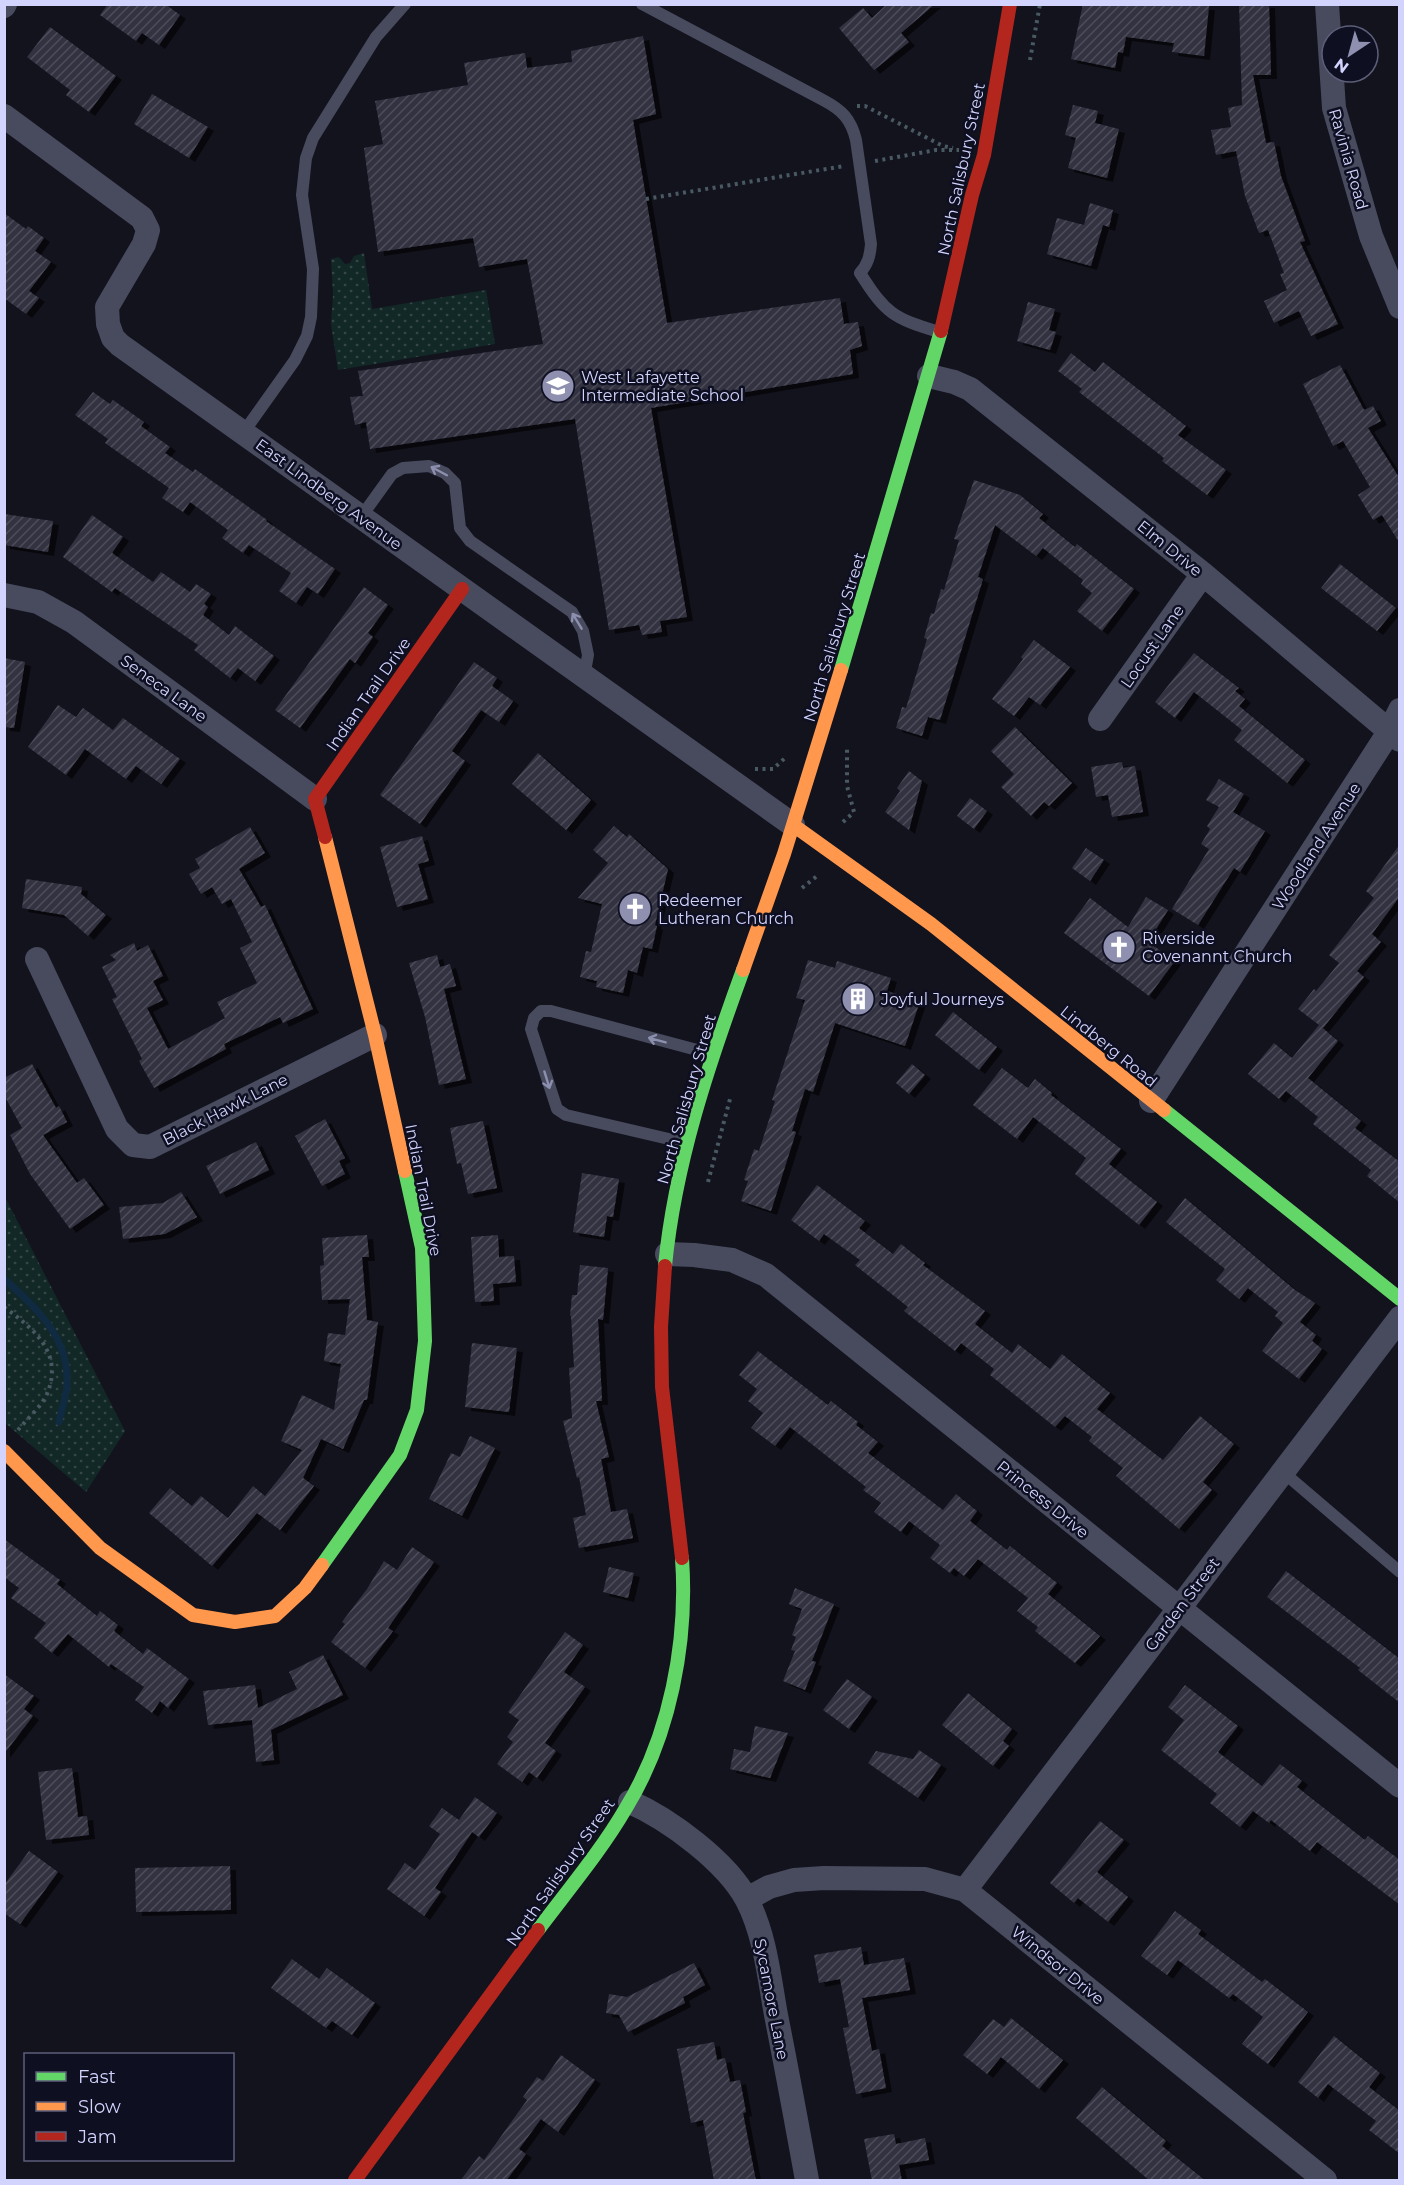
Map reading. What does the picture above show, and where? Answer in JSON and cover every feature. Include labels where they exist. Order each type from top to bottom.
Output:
[{"type":"street","name":"North Salisbury Street","points":[[356,2181],[630,1802],[655,1744],[674,1678],[683,1608],[682,1561],[663,1392],[661,1328],[675,1195],[687,1143],[714,1054],[793,825],[930,376],[972,195],[984,155],[1010,4]]},
{"type":"street","name":"Ravinia Road","points":[[1327,4],[1334,108],[1371,236],[1400,307]]},
{"type":"street","name":"East Lindberg Avenue","points":[[4,116],[142,218],[148,230],[144,244],[107,307],[108,324],[113,338],[120,345],[793,825]]},
{"type":"street","name":"Elm Drive","points":[[930,376],[970,389],[1203,574],[1394,736]]},
{"type":"street","name":"Locust Lane","points":[[1101,719],[1203,574]]},
{"type":"street","name":"Indian Trail Drive","points":[[4,1451],[100,1548],[193,1615],[235,1622],[275,1616],[305,1588],[400,1455],[417,1410],[426,1341],[422,1248],[375,1035],[315,799],[462,589]]},
{"type":"street","name":"Seneca Lane","points":[[4,595],[38,602],[74,622],[315,799]]},
{"type":"street","name":"Woodland Avenue","points":[[1151,1101],[1394,736],[1400,710]]},
{"type":"street","name":"Lindberg Road","points":[[793,825],[830,849],[932,924],[1400,1299]]},
{"type":"street","name":"Black Hawk Lane","points":[[37,959],[117,1129],[133,1145],[150,1147],[375,1035]]},
{"type":"street","name":"Princess Drive","points":[[667,1254],[732,1260],[766,1275],[1400,1786]]},
{"type":"street","name":"Garden Street","points":[[965,1890],[1400,1318]]},
{"type":"street","name":"Sycamore Lane","points":[[630,1802],[669,1822],[698,1845],[727,1873],[747,1899],[762,1938],[807,2181]]},
{"type":"street","name":"Windsor Drive","points":[[747,1899],[769,1887],[794,1880],[824,1878],[925,1879],[965,1890],[1325,2181]]},
{"type":"lane","points":[[243,433],[295,360],[307,336],[311,317],[313,277],[302,195],[306,158],[313,138],[376,37],[405,4]]},
{"type":"lane","points":[[642,4],[835,106],[852,126],[871,244],[866,266],[860,273],[873,295],[895,317],[941,333]]},
{"type":"lane","points":[[361,517],[392,474],[402,468],[429,466],[445,473],[454,483],[460,528],[470,541],[572,612],[583,631],[588,655],[584,677]]},
{"type":"lane","points":[[687,1143],[566,1115],[557,1109],[531,1029],[534,1018],[541,1011],[551,1011],[714,1054]]},
{"type":"lane","points":[[1283,1472],[1400,1572]]},
{"type":"path","points":[[646,199],[936,150],[963,150],[943,146],[865,106],[835,106]]},
{"type":"path","points":[[745,765],[754,769],[773,769],[789,754]]},
{"type":"path","points":[[798,897],[802,887],[819,875]]},
{"type":"path","points":[[705,1190],[730,1097]]},
{"type":"path","points":[[4,1307],[26,1323],[40,1339],[51,1357],[51,1374],[46,1395],[15,1435]]},
{"type":"green space","points":[[364,253],[372,309],[486,290],[495,344],[338,370],[331,324],[333,295],[331,259],[339,257],[345,264],[350,263],[354,256]]},
{"type":"green space","points":[[4,1195],[125,1431],[86,1492],[5,1423]]},
{"type":"building","points":[[108,4],[165,4],[180,15],[159,45],[142,33],[136,41],[100,15]]},
{"type":"building","points":[[887,4],[935,4],[901,33],[909,42],[874,70],[839,28],[863,8],[872,18]]},
{"type":"building","points":[[1083,4],[1209,6],[1204,56],[1172,52],[1174,43],[1126,37],[1123,53],[1118,52],[1115,68],[1071,59]]},
{"type":"building","points":[[1239,4],[1269,4],[1271,75],[1253,75],[1266,143],[1274,142],[1281,176],[1305,241],[1300,242],[1338,324],[1311,336],[1299,311],[1274,323],[1264,301],[1287,290],[1280,274],[1284,273],[1268,230],[1259,233],[1245,196],[1236,151],[1216,155],[1211,130],[1231,127],[1228,108],[1242,105]]},
{"type":"building","points":[[50,27],[116,76],[89,112],[66,95],[70,90],[27,57]]},
{"type":"building","name":"West Lafayette Intermediate School","points":[[643,36],[656,114],[633,120],[667,323],[840,298],[844,324],[858,322],[862,346],[850,350],[853,374],[651,408],[687,617],[660,621],[662,632],[642,635],[639,625],[609,630],[575,419],[370,449],[366,422],[355,425],[350,397],[363,396],[358,371],[543,344],[527,259],[479,267],[473,238],[378,252],[364,148],[383,144],[375,101],[468,85],[464,63],[525,53],[527,68],[572,62],[571,51]]},
{"type":"building","points":[[152,94],[208,127],[189,158],[134,124]]},
{"type":"building","points":[[1073,105],[1098,111],[1095,123],[1119,129],[1107,178],[1068,168],[1076,138],[1065,135]]},
{"type":"building","points":[[1090,203],[1113,210],[1109,227],[1103,225],[1091,266],[1047,254],[1057,218],[1084,225]]},
{"type":"building","points":[[4,213],[26,229],[28,226],[44,238],[35,251],[51,262],[29,291],[39,298],[26,314],[4,298]]},
{"type":"building","points":[[1028,302],[1055,309],[1049,330],[1056,332],[1050,350],[1017,341]]},
{"type":"building","points":[[1071,353],[1095,372],[1103,362],[1186,426],[1178,435],[1226,470],[1207,495],[1162,461],[1164,458],[1079,392],[1082,389],[1058,371]]},
{"type":"building","points":[[1340,365],[1364,410],[1373,406],[1381,421],[1368,428],[1400,479],[1400,544],[1382,515],[1373,520],[1358,495],[1370,487],[1343,441],[1333,446],[1303,384]]},
{"type":"building","points":[[93,392],[110,404],[113,400],[144,422],[141,426],[170,447],[165,453],[193,472],[195,469],[335,569],[318,594],[307,587],[296,603],[279,591],[291,573],[249,545],[243,553],[222,538],[228,530],[190,502],[183,512],[162,498],[169,488],[105,443],[108,439],[75,415]]},
{"type":"building","points":[[974,480],[1020,495],[1043,514],[1039,518],[1075,547],[1077,544],[1134,589],[1102,631],[1077,611],[1092,593],[1081,584],[1083,580],[1043,548],[1036,556],[995,525],[978,577],[983,579],[940,720],[928,717],[922,736],[896,728],[902,707],[906,708],[927,639],[924,638],[931,613],[934,614],[941,589],[944,590],[959,540],[954,539]]},
{"type":"building","points":[[4,514],[53,521],[48,552],[4,545]]},
{"type":"building","points":[[92,515],[123,537],[112,553],[153,582],[161,572],[190,592],[196,584],[211,594],[204,604],[208,607],[203,615],[229,635],[235,626],[274,656],[255,681],[238,668],[230,678],[194,650],[198,645],[115,588],[112,592],[63,557]]},
{"type":"building","points":[[1340,564],[1396,608],[1377,631],[1321,588]]},
{"type":"building","points":[[364,587],[388,605],[368,633],[373,637],[355,663],[350,659],[300,728],[275,710]]},
{"type":"building","points":[[1034,640],[1070,667],[1040,705],[1029,697],[1014,716],[992,699],[1023,659],[1021,657]]},
{"type":"building","points":[[1194,653],[1239,688],[1235,691],[1245,699],[1239,706],[1305,760],[1287,783],[1234,740],[1242,730],[1194,692],[1175,718],[1155,702]]},
{"type":"building","points":[[4,658],[25,662],[14,728],[4,727]]},
{"type":"building","points":[[474,662],[497,678],[492,686],[513,701],[499,722],[481,710],[452,751],[465,761],[420,824],[380,795]]},
{"type":"building","points":[[58,705],[76,717],[83,708],[113,730],[123,718],[180,759],[161,784],[136,766],[126,779],[85,749],[66,775],[28,747]]},
{"type":"building","points":[[1015,727],[1072,783],[1049,806],[1044,802],[1031,816],[1001,787],[1014,774],[991,751]]},
{"type":"building","points":[[538,753],[591,800],[566,830],[512,784]]},
{"type":"building","points":[[1122,762],[1123,768],[1135,766],[1143,812],[1112,817],[1108,795],[1096,797],[1091,767]]},
{"type":"building","points":[[909,771],[922,781],[909,830],[885,812],[900,791],[897,788]]},
{"type":"building","points":[[1219,779],[1244,794],[1233,812],[1265,831],[1240,872],[1234,868],[1198,925],[1172,909],[1209,849],[1201,844],[1210,829],[1207,826],[1219,807],[1206,800]]},
{"type":"building","points":[[970,798],[987,811],[974,829],[957,816]]},
{"type":"building","name":"Redeemer Lutheran Church","points":[[614,826],[627,837],[629,834],[668,869],[652,949],[643,947],[637,973],[628,970],[623,993],[596,987],[597,981],[580,977],[586,951],[591,952],[602,904],[578,898],[608,863],[593,850]]},
{"type":"building","points":[[250,827],[265,853],[239,869],[261,907],[265,905],[313,1009],[283,1023],[280,1017],[224,1044],[226,1049],[154,1088],[139,1061],[142,1059],[112,999],[117,997],[102,967],[116,960],[110,955],[134,943],[137,951],[148,945],[163,976],[153,981],[163,1000],[147,1008],[168,1049],[225,1018],[217,1002],[257,983],[240,948],[252,942],[231,899],[222,904],[212,887],[201,894],[189,874],[200,868],[195,859]]},
{"type":"building","points":[[422,836],[429,861],[418,864],[428,899],[397,907],[380,847]]},
{"type":"building","points":[[1400,844],[1400,896],[1372,934],[1381,942],[1357,971],[1364,977],[1323,1028],[1298,1009],[1339,963],[1329,955],[1374,898],[1366,891]]},
{"type":"building","points":[[1086,848],[1104,860],[1090,881],[1072,868]]},
{"type":"building","points":[[26,879],[82,887],[81,894],[106,915],[88,936],[64,915],[22,908]]},
{"type":"building","name":"Riverside Covenannt Church","points":[[1146,897],[1168,910],[1148,942],[1175,961],[1149,996],[1064,933],[1090,898],[1128,927]]},
{"type":"building","points":[[437,955],[440,967],[450,964],[456,986],[444,989],[466,1079],[439,1085],[425,1017],[409,963]]},
{"type":"building","points":[[808,960],[835,968],[837,961],[891,978],[887,991],[920,1001],[905,1046],[835,1023],[813,1092],[805,1089],[792,1131],[796,1132],[771,1211],[741,1201],[748,1181],[744,1180],[754,1149],[759,1151],[775,1101],[772,1100],[805,1000],[796,998]]},
{"type":"building","points":[[953,1012],[997,1047],[979,1070],[935,1035]]},
{"type":"building","points":[[1319,1025],[1338,1041],[1308,1078],[1361,1121],[1355,1128],[1400,1162],[1400,1203],[1367,1176],[1371,1170],[1313,1124],[1318,1117],[1286,1091],[1279,1099],[1248,1074],[1274,1043],[1292,1058]]},
{"type":"building","points":[[32,1064],[56,1108],[59,1106],[67,1122],[43,1135],[77,1183],[84,1178],[104,1205],[70,1229],[30,1174],[10,1135],[22,1128],[4,1095],[4,1078]]},
{"type":"building","points":[[912,1064],[925,1075],[909,1094],[896,1083]]},
{"type":"building","points":[[1002,1068],[1028,1088],[1035,1079],[1052,1093],[1051,1095],[1121,1149],[1109,1164],[1157,1202],[1139,1225],[1075,1174],[1086,1158],[1033,1117],[1017,1139],[973,1105]]},
{"type":"building","points":[[325,1119],[345,1158],[339,1161],[345,1174],[322,1186],[295,1136]]},
{"type":"building","points":[[483,1121],[497,1188],[468,1194],[461,1163],[457,1164],[450,1128]]},
{"type":"building","points":[[256,1142],[269,1170],[220,1194],[206,1166]]},
{"type":"building","points":[[582,1173],[619,1179],[613,1217],[607,1216],[604,1237],[573,1232]]},
{"type":"building","points":[[817,1185],[865,1221],[859,1228],[893,1254],[901,1244],[925,1263],[923,1265],[985,1311],[975,1324],[1012,1353],[1018,1344],[1050,1369],[1062,1354],[1110,1393],[1097,1409],[1163,1460],[1200,1416],[1234,1444],[1203,1482],[1212,1490],[1179,1529],[1116,1476],[1123,1468],[1089,1441],[1092,1437],[1065,1416],[1055,1427],[990,1375],[994,1369],[961,1343],[955,1351],[904,1311],[908,1307],[855,1265],[860,1260],[824,1234],[819,1241],[791,1220]]},
{"type":"building","points":[[181,1192],[197,1217],[165,1234],[123,1239],[119,1207],[163,1203]]},
{"type":"building","points":[[1185,1198],[1295,1290],[1315,1303],[1300,1322],[1316,1335],[1312,1341],[1322,1349],[1299,1379],[1262,1351],[1283,1323],[1275,1316],[1278,1312],[1248,1288],[1239,1299],[1216,1280],[1225,1269],[1166,1222]]},
{"type":"building","points":[[367,1235],[369,1257],[362,1257],[367,1320],[378,1322],[367,1400],[364,1400],[343,1449],[321,1439],[303,1478],[314,1486],[280,1530],[257,1513],[212,1566],[149,1513],[170,1488],[192,1506],[201,1496],[228,1518],[253,1486],[265,1496],[302,1450],[281,1441],[302,1395],[334,1410],[341,1364],[324,1361],[328,1333],[345,1335],[350,1299],[322,1300],[320,1266],[324,1265],[322,1238]]},
{"type":"building","points":[[498,1235],[499,1257],[514,1256],[516,1282],[493,1284],[494,1301],[475,1302],[471,1237]]},
{"type":"building","points":[[580,1265],[608,1268],[603,1320],[598,1319],[602,1401],[596,1401],[609,1457],[601,1459],[611,1512],[627,1509],[633,1538],[579,1548],[573,1518],[586,1515],[579,1477],[577,1478],[563,1421],[572,1418],[569,1368],[574,1367],[570,1316],[572,1295],[577,1295]]},
{"type":"building","points":[[472,1343],[517,1348],[509,1412],[465,1407]]},
{"type":"building","points":[[758,1351],[828,1405],[831,1401],[858,1422],[856,1425],[878,1442],[868,1453],[943,1510],[956,1494],[977,1511],[970,1521],[1007,1550],[1010,1546],[1057,1583],[1048,1594],[1100,1636],[1075,1663],[1035,1631],[1038,1627],[1017,1611],[1028,1598],[978,1559],[964,1576],[954,1568],[950,1573],[930,1558],[940,1545],[909,1521],[901,1532],[874,1512],[881,1503],[863,1490],[866,1487],[790,1427],[775,1446],[751,1428],[763,1413],[748,1401],[757,1389],[739,1375]]},
{"type":"building","points":[[470,1436],[495,1448],[462,1516],[429,1499],[451,1453],[460,1457]]},
{"type":"building","points":[[4,1539],[60,1580],[57,1584],[97,1616],[100,1611],[118,1625],[114,1631],[143,1654],[147,1648],[189,1679],[168,1708],[160,1701],[152,1713],[135,1700],[144,1687],[111,1664],[109,1667],[68,1634],[52,1653],[34,1638],[46,1623],[11,1598],[19,1588],[4,1577]]},
{"type":"building","points":[[412,1547],[434,1562],[388,1628],[393,1631],[365,1668],[331,1642],[345,1624],[342,1622],[367,1589],[384,1561],[397,1570]]},
{"type":"building","points":[[609,1567],[634,1573],[628,1598],[603,1592]]},
{"type":"building","points":[[1286,1571],[1400,1659],[1400,1703],[1358,1670],[1360,1668],[1267,1597]]},
{"type":"building","points":[[795,1588],[834,1604],[812,1661],[816,1662],[805,1690],[783,1681],[795,1651],[791,1650],[796,1637],[792,1635],[802,1609],[789,1604]]},
{"type":"building","points":[[565,1632],[583,1645],[564,1672],[585,1687],[545,1743],[556,1751],[537,1778],[529,1772],[522,1782],[497,1764],[513,1742],[507,1737],[519,1720],[508,1712]]},
{"type":"building","points":[[323,1655],[343,1695],[271,1730],[274,1760],[256,1762],[252,1720],[208,1725],[203,1691],[255,1685],[258,1708],[297,1689],[289,1672]]},
{"type":"building","points":[[4,1674],[34,1696],[24,1709],[33,1716],[4,1754]]},
{"type":"building","points":[[847,1679],[872,1697],[849,1729],[823,1710]]},
{"type":"building","points":[[1185,1685],[1238,1726],[1218,1752],[1262,1786],[1280,1764],[1302,1781],[1297,1787],[1365,1840],[1368,1836],[1400,1860],[1400,1905],[1317,1842],[1310,1851],[1271,1820],[1269,1823],[1253,1811],[1240,1827],[1210,1803],[1217,1794],[1161,1750],[1184,1720],[1168,1707]]},
{"type":"building","points":[[968,1693],[1012,1729],[1003,1741],[1009,1746],[993,1766],[942,1725]]},
{"type":"building","points":[[755,1726],[788,1733],[770,1778],[730,1769],[734,1749],[750,1752]]},
{"type":"building","points":[[919,1750],[941,1765],[918,1798],[868,1763],[876,1751],[913,1759]]},
{"type":"building","points":[[72,1768],[78,1817],[87,1816],[89,1835],[46,1840],[38,1772]]},
{"type":"building","points":[[475,1797],[497,1813],[479,1837],[472,1832],[435,1888],[441,1892],[424,1916],[387,1889],[405,1863],[415,1870],[440,1834],[429,1826],[442,1808],[459,1820]]},
{"type":"building","points":[[1100,1821],[1124,1840],[1097,1872],[1128,1897],[1108,1922],[1078,1898],[1074,1903],[1050,1883]]},
{"type":"building","points":[[29,1851],[58,1872],[20,1924],[4,1913],[4,1885]]},
{"type":"building","points":[[230,1866],[231,1910],[136,1912],[135,1868]]},
{"type":"building","points":[[1175,1911],[1201,1930],[1198,1934],[1262,1982],[1265,1979],[1308,2012],[1268,2064],[1242,2044],[1263,2017],[1233,1994],[1229,1998],[1178,1960],[1167,1975],[1141,1956]]},
{"type":"building","points":[[861,1947],[864,1965],[904,1958],[910,1990],[862,1998],[872,2051],[879,2049],[886,2088],[856,2094],[843,2028],[849,2027],[840,1979],[819,1983],[814,1955]]},
{"type":"building","points":[[292,1959],[319,1979],[327,1968],[375,2003],[352,2035],[332,2021],[326,2028],[271,1988]]},
{"type":"building","points":[[694,1963],[705,1985],[683,1997],[685,2003],[628,2032],[619,2015],[606,2013],[609,1994],[627,1997]]},
{"type":"building","points":[[1011,2018],[1063,2060],[1039,2089],[1001,2057],[987,2074],[963,2055],[993,2019],[1004,2027]]},
{"type":"building","points":[[1334,2036],[1380,2073],[1369,2087],[1400,2111],[1400,2154],[1369,2130],[1376,2121],[1328,2084],[1318,2098],[1298,2082]]},
{"type":"building","points":[[714,2042],[717,2060],[725,2058],[730,2082],[740,2080],[746,2112],[743,2113],[756,2181],[714,2181],[703,2120],[691,2123],[677,2049]]},
{"type":"building","points":[[561,2055],[595,2080],[558,2132],[541,2119],[519,2149],[526,2154],[506,2181],[460,2181],[479,2156],[484,2160],[527,2100],[523,2097],[537,2077],[543,2081]]},
{"type":"building","points":[[1102,2087],[1166,2141],[1162,2146],[1206,2181],[1150,2181],[1076,2118]]},
{"type":"building","points":[[894,2134],[896,2144],[925,2138],[929,2160],[899,2165],[902,2181],[872,2181],[864,2139]]},
{"type":"waterway","points":[[4,1279],[49,1325],[63,1353],[67,1369],[67,1386],[59,1422]]},
{"type":"traffic: fast","points":[[841,670],[941,331]]},
{"type":"traffic: fast","points":[[665,1266],[676,1190],[685,1152],[717,1042],[743,970]]},
{"type":"traffic: fast","points":[[1164,1110],[1400,1299]]},
{"type":"traffic: fast","points":[[322,1565],[400,1455],[417,1410],[425,1341],[422,1248],[405,1171]]},
{"type":"traffic: fast","points":[[538,1930],[616,1824],[641,1780],[654,1750],[665,1719],[679,1655],[683,1590],[682,1558]]},
{"type":"traffic: slow","points":[[743,970],[784,854],[841,670]]},
{"type":"traffic: slow","points":[[793,825],[931,924],[1164,1110]]},
{"type":"traffic: slow","points":[[325,837],[375,1035],[405,1171]]},
{"type":"traffic: slow","points":[[4,1451],[100,1548],[193,1615],[235,1622],[275,1616],[305,1588],[322,1565]]},
{"type":"traffic: jam","points":[[941,331],[972,195],[984,155],[1010,4]]},
{"type":"traffic: jam","points":[[325,837],[315,799],[462,589]]},
{"type":"traffic: jam","points":[[665,1266],[661,1327],[662,1387],[682,1558]]},
{"type":"traffic: jam","points":[[355,2180],[538,1930]]},
{"type":"place","name":"West Lafayette Intermediate School","points":[[558,386]]},
{"type":"place","name":"Redeemer Lutheran Church","points":[[635,909]]},
{"type":"place","name":"Riverside Covenannt Church","points":[[1119,947]]},
{"type":"place","name":"Joyful Journeys","points":[[858,999]]}]
